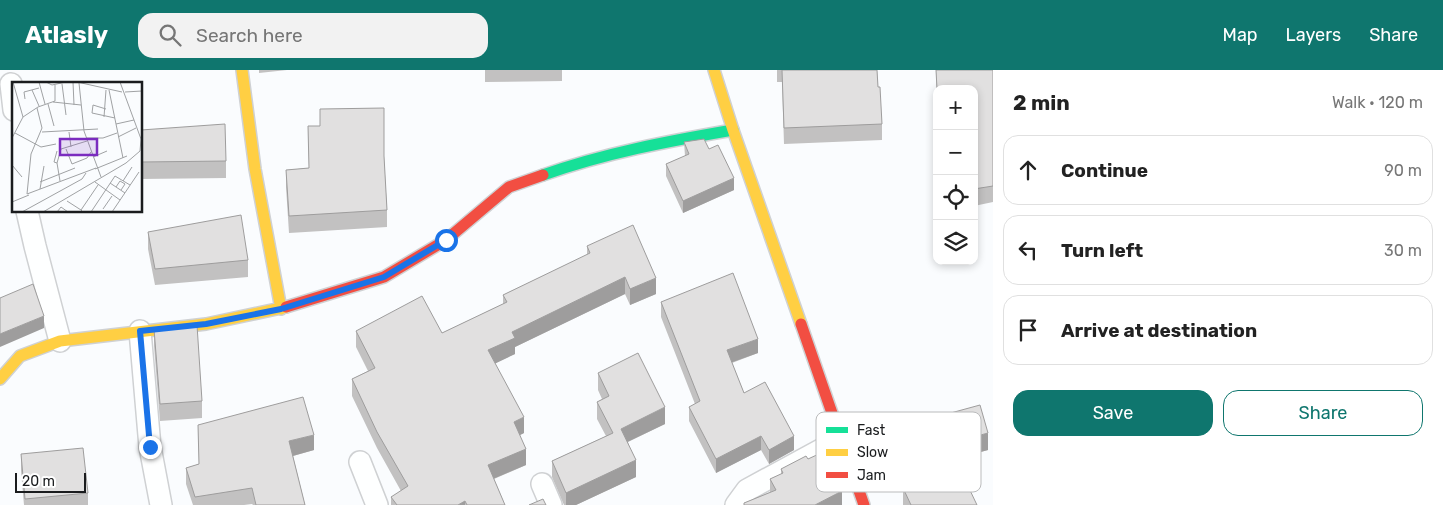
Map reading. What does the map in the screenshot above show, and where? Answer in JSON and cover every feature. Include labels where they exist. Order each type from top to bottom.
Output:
[{"type":"street","points":[[242,70],[255,169],[281,309]]},
{"type":"street","points":[[714,70],[831,412]]},
{"type":"street","points":[[11,84],[12,93]]},
{"type":"street","points":[[0,379],[20,356],[60,341],[206,324],[281,309],[384,277],[446,240],[509,187],[574,164],[643,146],[733,130]]},
{"type":"street","points":[[27,212],[34,246],[60,341]]},
{"type":"street","points":[[140,331],[150,447],[161,505]]},
{"type":"street","points":[[736,505],[747,490],[816,453]]},
{"type":"street","points":[[360,462],[377,505]]},
{"type":"street","points":[[542,484],[551,505]]},
{"type":"street","points":[[859,492],[864,505]]},
{"type":"building","points":[[782,70],[877,70],[882,124],[784,128]]},
{"type":"building","points":[[936,70],[993,70],[993,186],[978,188],[978,85],[937,85]]},
{"type":"building","points":[[384,108],[387,210],[289,216],[286,170],[309,168],[308,126],[320,126],[320,109]]},
{"type":"building","points":[[225,124],[226,161],[142,162],[142,130]]},
{"type":"building","points":[[704,139],[709,149],[718,145],[734,178],[683,201],[666,164],[689,154],[684,142]]},
{"type":"building","points":[[241,215],[248,260],[155,269],[148,232]]},
{"type":"building","points":[[633,225],[656,278],[630,289],[625,277],[512,332],[515,338],[488,350],[524,417],[514,422],[526,449],[488,465],[505,505],[467,505],[465,501],[458,505],[397,505],[391,497],[408,486],[377,432],[352,379],[375,368],[356,331],[422,296],[442,333],[507,302],[503,295],[590,253],[587,246]]},
{"type":"building","points":[[733,273],[758,339],[727,350],[744,393],[765,382],[794,436],[769,450],[761,436],[716,459],[689,407],[700,401],[661,302]]},
{"type":"building","points":[[33,284],[44,316],[0,334],[0,298]]},
{"type":"building","points":[[197,325],[202,401],[160,404],[154,329]]},
{"type":"building","points":[[638,353],[665,407],[621,429],[636,460],[566,493],[552,461],[613,433],[597,402],[609,396],[598,373]]},
{"type":"building","points":[[303,397],[314,435],[289,441],[305,505],[256,505],[252,488],[195,497],[186,468],[199,464],[198,425]]},
{"type":"building","points":[[980,405],[988,433],[981,435],[981,412],[954,412]]},
{"type":"building","points":[[83,448],[88,493],[25,499],[21,454]]},
{"type":"building","points":[[816,455],[816,492],[840,492],[815,505],[744,505],[744,503],[776,490],[770,479],[783,473],[781,469],[806,456],[808,459]]},
{"type":"building","points":[[905,492],[971,492],[977,505],[911,505]]},
{"type":"building","points":[[543,499],[546,505],[529,505]]},
{"type":"traffic: fast","points":[[543,175],[613,154],[733,130]]},
{"type":"traffic: slow","points":[[242,70],[255,169],[281,309]]},
{"type":"traffic: slow","points":[[714,70],[801,324]]},
{"type":"traffic: slow","points":[[0,379],[20,356],[60,341],[206,324],[286,307]]},
{"type":"traffic: jam","points":[[286,307],[384,277],[446,240],[509,187],[543,175]]},
{"type":"traffic: jam","points":[[801,324],[832,412]]},
{"type":"traffic: jam","points":[[859,492],[864,505]]},
{"type":"route","points":[[150,447],[140,331],[206,324],[281,309],[384,277],[446,240]]}]
